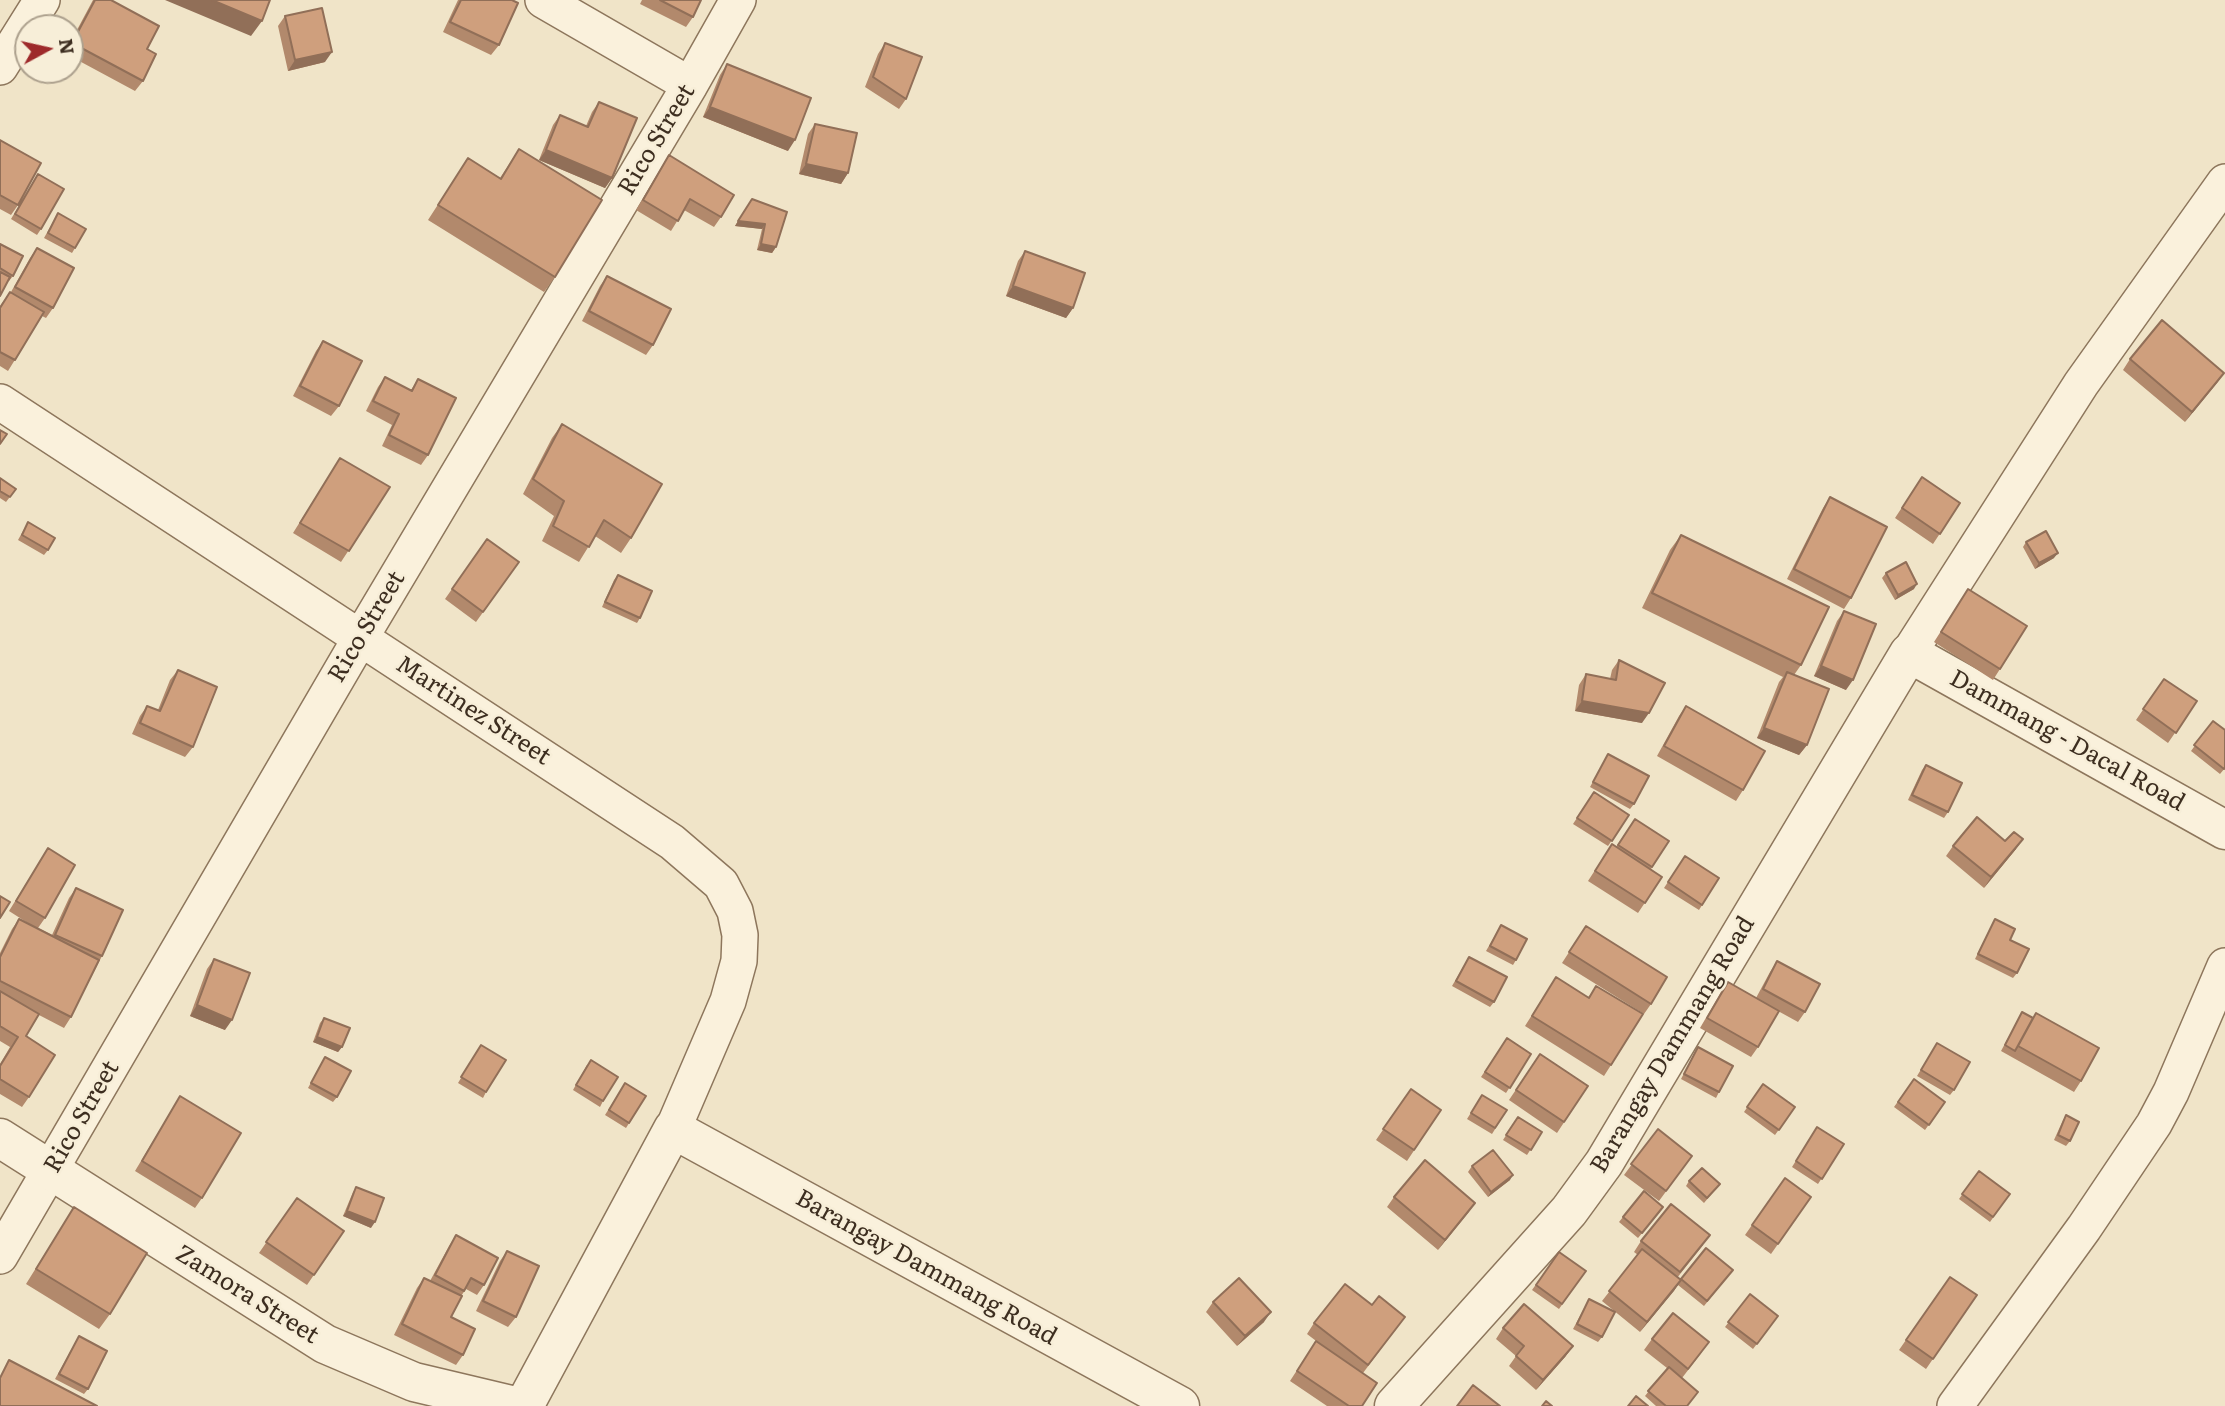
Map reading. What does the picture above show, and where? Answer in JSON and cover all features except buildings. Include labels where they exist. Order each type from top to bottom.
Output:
[{"type":"street","points":[[0,67],[42,0]]},
{"type":"street","points":[[543,0],[690,85]]},
{"type":"street","name":"Rico Street","points":[[0,1256],[361,637],[690,85],[737,0]]},
{"type":"street","points":[[1909,653],[2081,384],[2225,182]]},
{"type":"street","name":"Martinez Street","points":[[0,402],[672,842],[720,884],[735,911],[740,935],[739,961],[728,1001],[673,1129]]},
{"type":"street","name":"Dammang - Dacal Road","points":[[1909,653],[2225,830]]},
{"type":"street","name":"Barangay Dammang Road","points":[[1394,1406],[1569,1211],[1604,1163],[1909,653]]},
{"type":"street","points":[[1955,1406],[2084,1228],[2154,1124],[2171,1092],[2225,966]]},
{"type":"street","points":[[524,1406],[673,1129]]},
{"type":"street","name":"Barangay Dammang Road","points":[[673,1129],[1180,1406]]},
{"type":"street","name":"Zamora Street","points":[[0,1138],[325,1344],[414,1382],[515,1406]]}]
